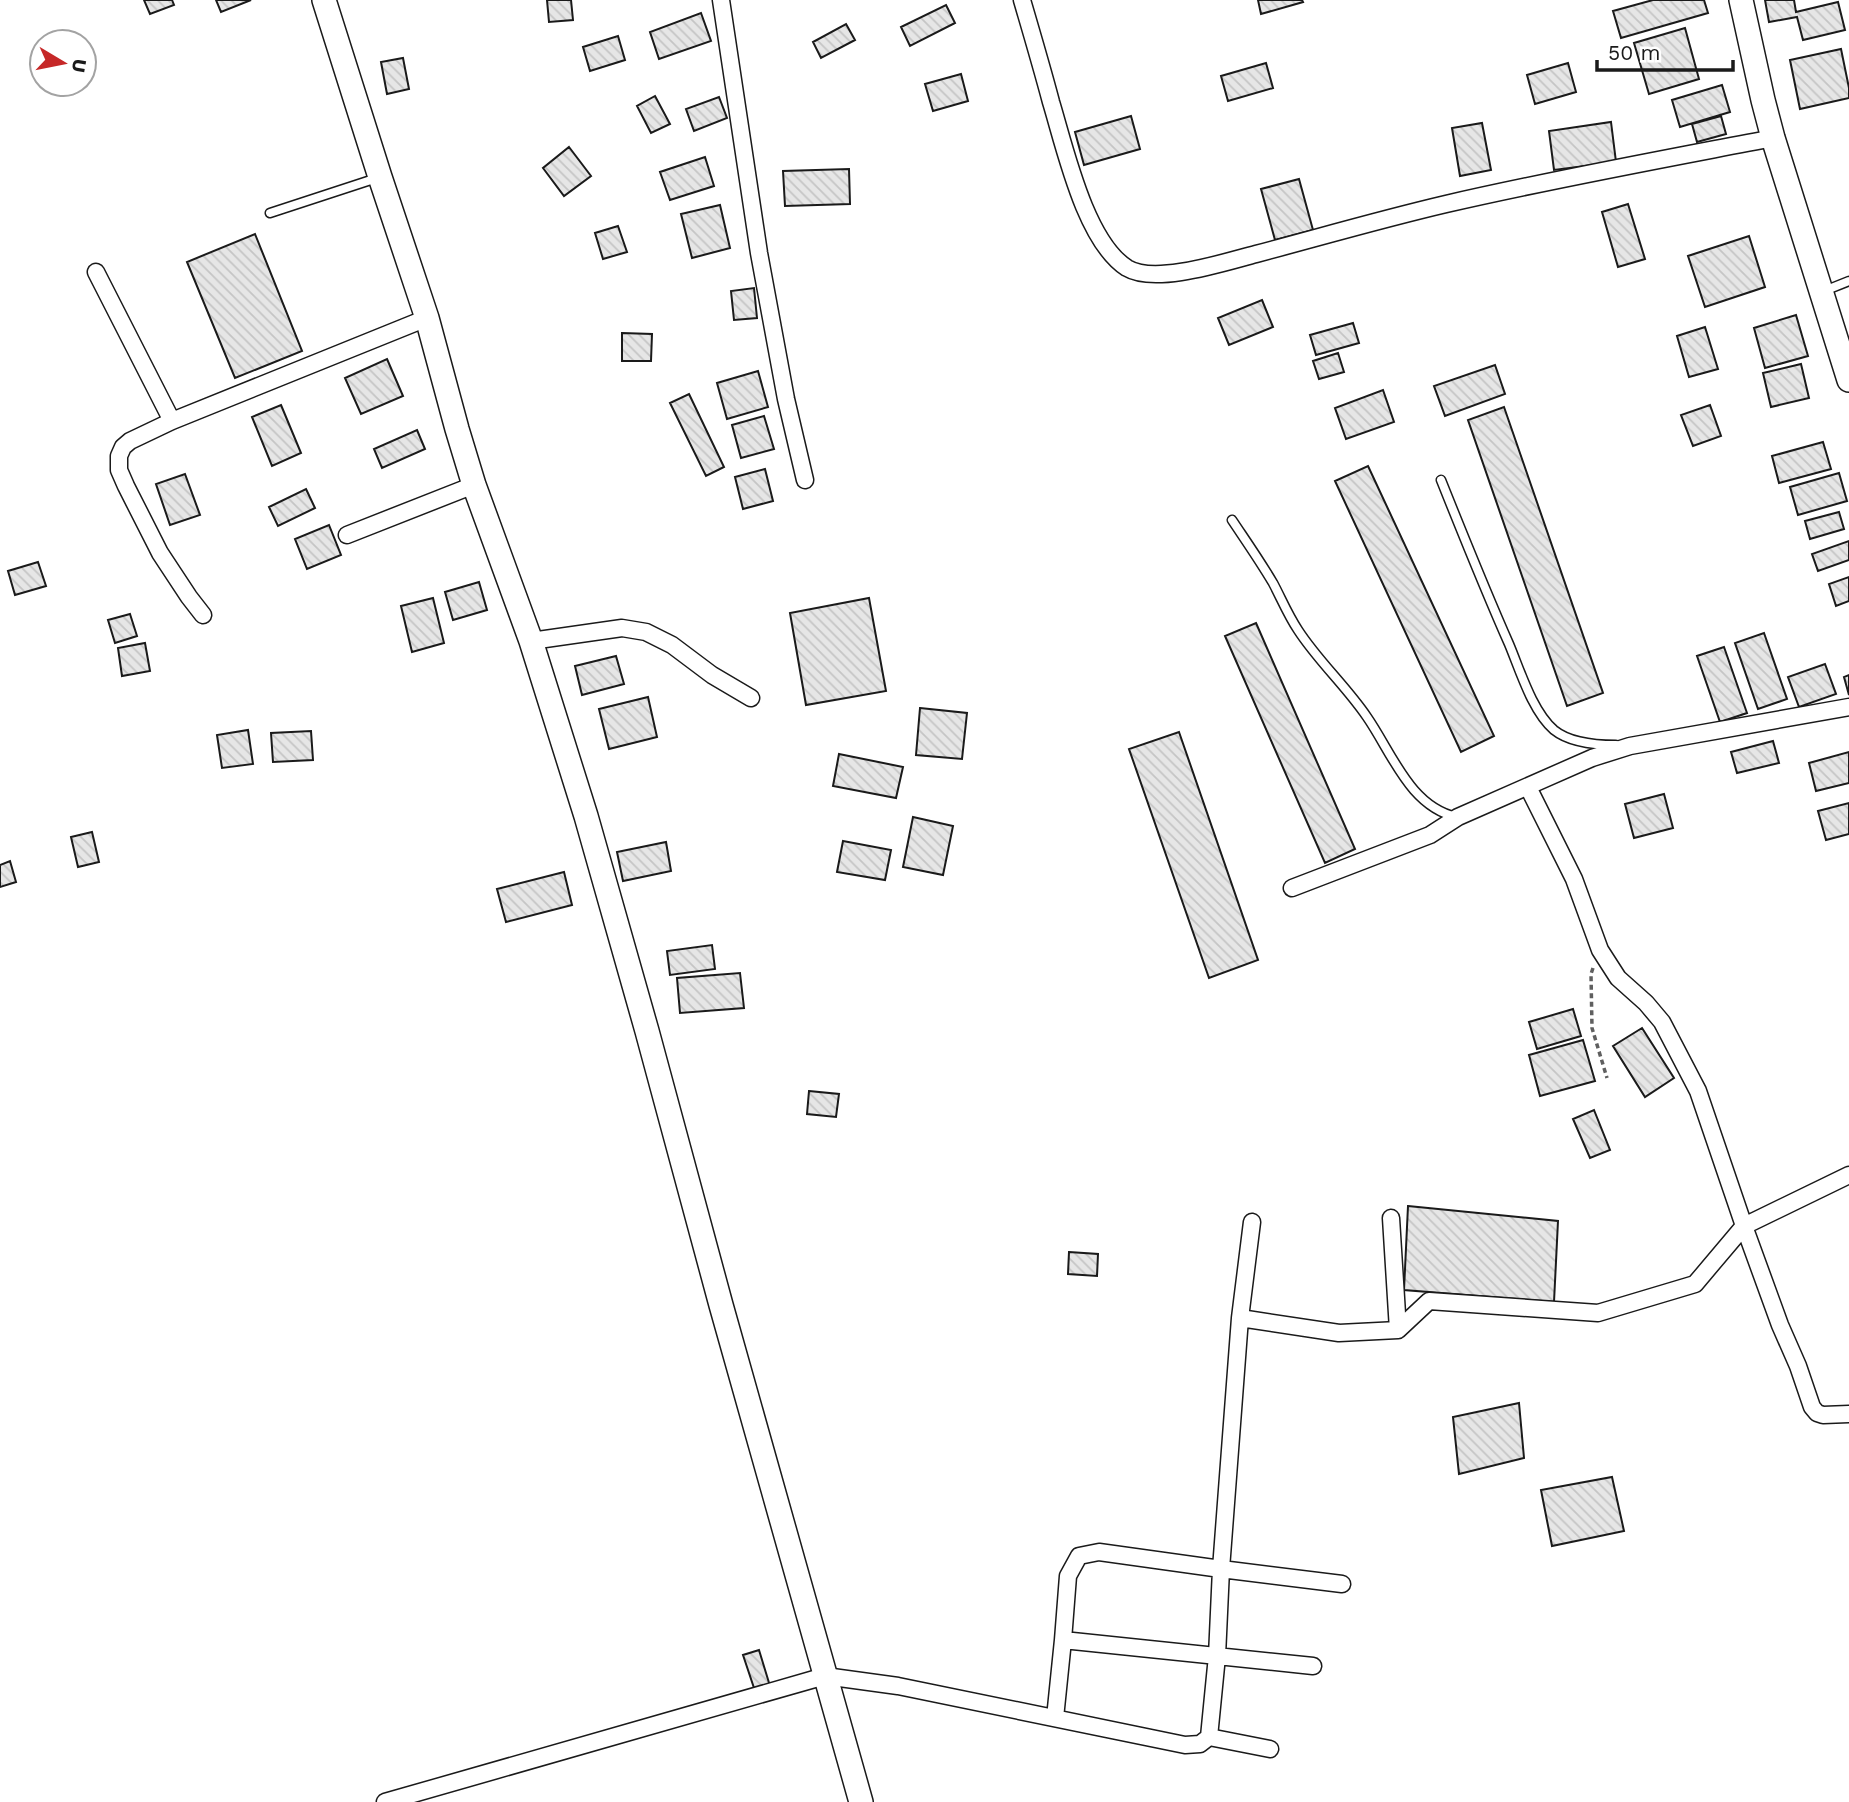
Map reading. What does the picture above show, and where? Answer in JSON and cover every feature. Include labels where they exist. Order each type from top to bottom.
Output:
[{"type":"street","points":[[324,0],[427,318],[474,485],[531,642],[582,804],[861,1802]]},
{"type":"street","points":[[721,0],[761,266],[786,399],[805,480]]},
{"type":"street","points":[[1022,0],[1070,169],[1090,218],[1100,238],[1118,260],[1129,269],[1150,274],[1166,274],[1228,261],[1445,204],[1773,138]]},
{"type":"street","points":[[1741,0],[1773,138],[1849,380]]},
{"type":"street","points":[[96,272],[172,421]]},
{"type":"street","points":[[203,615],[160,553],[119,470],[119,456],[123,447],[172,421],[427,318]]},
{"type":"street","points":[[348,535],[474,485]]},
{"type":"street","points":[[531,642],[622,628],[646,632],[672,645],[712,676],[751,698]]},
{"type":"street","points":[[1292,888],[1430,835],[1458,817],[1592,758],[1630,746],[1849,707]]},
{"type":"street","points":[[1528,787],[1574,879],[1600,950],[1618,978],[1646,1003],[1662,1022],[1698,1091],[1744,1226],[1812,1407],[1816,1413],[1823,1415],[1849,1415]]},
{"type":"street","points":[[1240,1318],[1339,1333],[1398,1330],[1429,1301],[1598,1313],[1695,1284],[1744,1226],[1849,1175]]},
{"type":"street","points":[[1391,1218],[1398,1330]]},
{"type":"street","points":[[385,1802],[825,1676],[898,1686],[1185,1745],[1200,1744],[1209,1737],[1240,1318],[1252,1222]]},
{"type":"street","points":[[1055,1718],[1068,1576],[1079,1556],[1099,1552],[1342,1584]]},
{"type":"street","points":[[1063,1640],[1313,1666]]},
{"type":"street","points":[[1209,1737],[1270,1749]]},
{"type":"lane","points":[[270,213],[380,177]]},
{"type":"lane","points":[[1821,292],[1849,281]]},
{"type":"lane","points":[[1441,480],[1525,683],[1544,718],[1555,731],[1568,737],[1603,745],[1630,746]]},
{"type":"lane","points":[[1233,520],[1272,582],[1296,628],[1318,659],[1367,717],[1417,794],[1436,808],[1458,817]]},
{"type":"path","points":[[1600,950],[1591,974],[1592,1028],[1607,1078]]},
{"type":"building","points":[[144,0],[172,0],[174,5],[150,14]]},
{"type":"building","points":[[216,0],[251,0],[221,12]]},
{"type":"building","points":[[547,0],[571,0],[573,20],[549,22]]},
{"type":"building","points":[[1258,0],[1302,0],[1303,2],[1261,14]]},
{"type":"building","points":[[1653,0],[1704,0],[1708,13],[1621,38],[1613,11]]},
{"type":"building","points":[[1765,0],[1794,0],[1796,12],[1838,2],[1845,30],[1803,40],[1797,17],[1769,22]]},
{"type":"building","points":[[946,5],[955,23],[910,46],[901,27]]},
{"type":"building","points":[[701,13],[711,41],[659,59],[650,32]]},
{"type":"building","points":[[846,24],[855,40],[821,58],[813,42]]},
{"type":"building","points":[[1685,28],[1699,79],[1649,94],[1634,43]]},
{"type":"building","points":[[618,36],[625,60],[590,71],[583,47]]},
{"type":"building","points":[[1841,49],[1849,98],[1800,109],[1790,60]]},
{"type":"building","points":[[403,58],[409,89],[387,94],[381,62]]},
{"type":"building","points":[[1266,63],[1273,88],[1228,101],[1221,76]]},
{"type":"building","points":[[1568,63],[1576,92],[1535,104],[1527,75]]},
{"type":"building","points":[[961,74],[968,101],[933,111],[925,84]]},
{"type":"building","points":[[1722,85],[1730,112],[1680,127],[1672,100]]},
{"type":"building","points":[[655,96],[670,124],[651,133],[637,106]]},
{"type":"building","points":[[719,97],[727,118],[694,131],[686,109]]},
{"type":"building","points":[[1131,116],[1140,149],[1084,165],[1075,132]]},
{"type":"building","points":[[1721,116],[1726,134],[1697,142],[1692,124]]},
{"type":"building","points":[[1611,122],[1616,162],[1554,170],[1549,131]]},
{"type":"building","points":[[1482,123],[1491,170],[1460,176],[1452,128]]},
{"type":"building","points":[[569,147],[591,176],[564,196],[543,168]]},
{"type":"building","points":[[705,157],[714,186],[670,200],[660,172]]},
{"type":"building","points":[[849,169],[850,204],[785,206],[783,171]]},
{"type":"building","points":[[1299,179],[1313,230],[1275,240],[1261,189]]},
{"type":"building","points":[[1628,204],[1645,259],[1618,267],[1602,212]]},
{"type":"building","points":[[720,205],[730,248],[692,258],[681,214]]},
{"type":"building","points":[[618,226],[627,252],[603,259],[595,233]]},
{"type":"building","points":[[255,234],[302,351],[235,378],[187,262]]},
{"type":"building","points":[[1749,236],[1765,287],[1705,307],[1688,256]]},
{"type":"building","points":[[754,288],[757,318],[734,320],[731,291]]},
{"type":"building","points":[[1262,300],[1273,327],[1229,345],[1218,318]]},
{"type":"building","points":[[1796,315],[1808,356],[1765,368],[1754,328]]},
{"type":"building","points":[[1353,323],[1359,343],[1316,355],[1310,335]]},
{"type":"building","points":[[1705,327],[1718,369],[1689,377],[1677,336]]},
{"type":"building","points":[[622,333],[652,334],[651,361],[622,361]]},
{"type":"building","points":[[1338,353],[1344,372],[1319,379],[1313,361]]},
{"type":"building","points":[[387,359],[403,396],[361,414],[345,378]]},
{"type":"building","points":[[1801,364],[1809,398],[1771,407],[1763,373]]},
{"type":"building","points":[[1495,365],[1505,394],[1445,416],[1434,386]]},
{"type":"building","points":[[758,371],[768,407],[727,419],[717,383]]},
{"type":"building","points":[[1383,390],[1394,422],[1346,439],[1335,408]]},
{"type":"building","points":[[689,394],[724,467],[706,476],[670,403]]},
{"type":"building","points":[[281,405],[301,453],[272,466],[252,417]]},
{"type":"building","points":[[1710,405],[1721,436],[1693,446],[1681,415]]},
{"type":"building","points":[[1504,407],[1603,693],[1567,706],[1468,420]]},
{"type":"building","points":[[764,416],[774,449],[741,458],[732,425]]},
{"type":"building","points":[[417,430],[425,449],[382,468],[374,449]]},
{"type":"building","points":[[1823,442],[1831,469],[1779,483],[1772,456]]},
{"type":"building","points":[[1368,466],[1494,736],[1461,752],[1335,481]]},
{"type":"building","points":[[765,469],[773,501],[743,509],[735,477]]},
{"type":"building","points":[[1839,473],[1847,501],[1798,515],[1790,487]]},
{"type":"building","points":[[185,474],[200,515],[170,525],[156,484]]},
{"type":"building","points":[[306,489],[315,508],[278,526],[269,507]]},
{"type":"building","points":[[1839,512],[1844,529],[1810,539],[1805,521]]},
{"type":"building","points":[[329,525],[341,555],[307,569],[295,539]]},
{"type":"building","points":[[1849,541],[1849,560],[1818,571],[1812,554]]},
{"type":"building","points":[[38,562],[46,586],[15,595],[8,571]]},
{"type":"building","points":[[1849,577],[1849,601],[1836,606],[1829,584]]},
{"type":"building","points":[[479,582],[487,610],[453,620],[445,592]]},
{"type":"building","points":[[433,598],[444,643],[412,652],[401,606]]},
{"type":"building","points":[[869,598],[886,691],[806,705],[790,613]]},
{"type":"building","points":[[130,614],[137,636],[115,643],[108,620]]},
{"type":"building","points":[[1256,623],[1355,849],[1325,863],[1225,636]]},
{"type":"building","points":[[1764,633],[1787,699],[1758,709],[1735,643]]},
{"type":"building","points":[[145,643],[150,671],[122,676],[118,648]]},
{"type":"building","points":[[1724,647],[1747,713],[1720,722],[1697,656]]},
{"type":"building","points":[[616,656],[624,684],[582,695],[575,666]]},
{"type":"building","points":[[1825,664],[1836,694],[1799,707],[1788,677]]},
{"type":"building","points":[[1849,675],[1849,695],[1844,677]]},
{"type":"building","points":[[648,697],[657,737],[609,749],[599,709]]},
{"type":"building","points":[[920,708],[967,713],[962,759],[916,755]]},
{"type":"building","points":[[248,730],[253,764],[222,768],[217,735]]},
{"type":"building","points":[[311,731],[313,760],[273,762],[271,733]]},
{"type":"building","points":[[1179,732],[1258,960],[1209,978],[1129,749]]},
{"type":"building","points":[[1773,741],[1779,763],[1737,773],[1731,752]]},
{"type":"building","points":[[1849,752],[1849,783],[1816,791],[1809,763]]},
{"type":"building","points":[[839,754],[903,767],[896,798],[833,786]]},
{"type":"building","points":[[1664,794],[1673,828],[1634,838],[1625,804]]},
{"type":"building","points":[[1849,803],[1849,834],[1826,840],[1818,811]]},
{"type":"building","points":[[913,817],[953,826],[943,875],[903,867]]},
{"type":"building","points":[[92,832],[99,862],[78,867],[71,837]]},
{"type":"building","points":[[843,841],[891,850],[885,880],[837,872]]},
{"type":"building","points":[[666,842],[671,871],[623,881],[617,852]]},
{"type":"building","points":[[10,861],[16,882],[0,887],[0,865]]},
{"type":"building","points":[[564,872],[572,905],[506,922],[497,889]]},
{"type":"building","points":[[712,945],[715,969],[670,975],[667,951]]},
{"type":"building","points":[[740,973],[744,1008],[680,1013],[677,978]]},
{"type":"building","points":[[1573,1009],[1581,1036],[1537,1049],[1529,1022]]},
{"type":"building","points":[[1642,1028],[1674,1078],[1645,1097],[1613,1046]]},
{"type":"building","points":[[1583,1040],[1595,1081],[1540,1096],[1529,1055]]},
{"type":"building","points":[[809,1091],[839,1094],[836,1117],[807,1114]]},
{"type":"building","points":[[1594,1110],[1610,1150],[1590,1158],[1573,1119]]},
{"type":"building","points":[[1408,1206],[1558,1221],[1554,1302],[1404,1290]]},
{"type":"building","points":[[1069,1252],[1098,1254],[1097,1276],[1068,1274]]},
{"type":"building","points":[[1519,1403],[1524,1458],[1459,1474],[1453,1417]]},
{"type":"building","points":[[1612,1477],[1624,1531],[1552,1546],[1541,1490]]},
{"type":"building","points":[[759,1650],[770,1686],[755,1691],[743,1655]]}]
